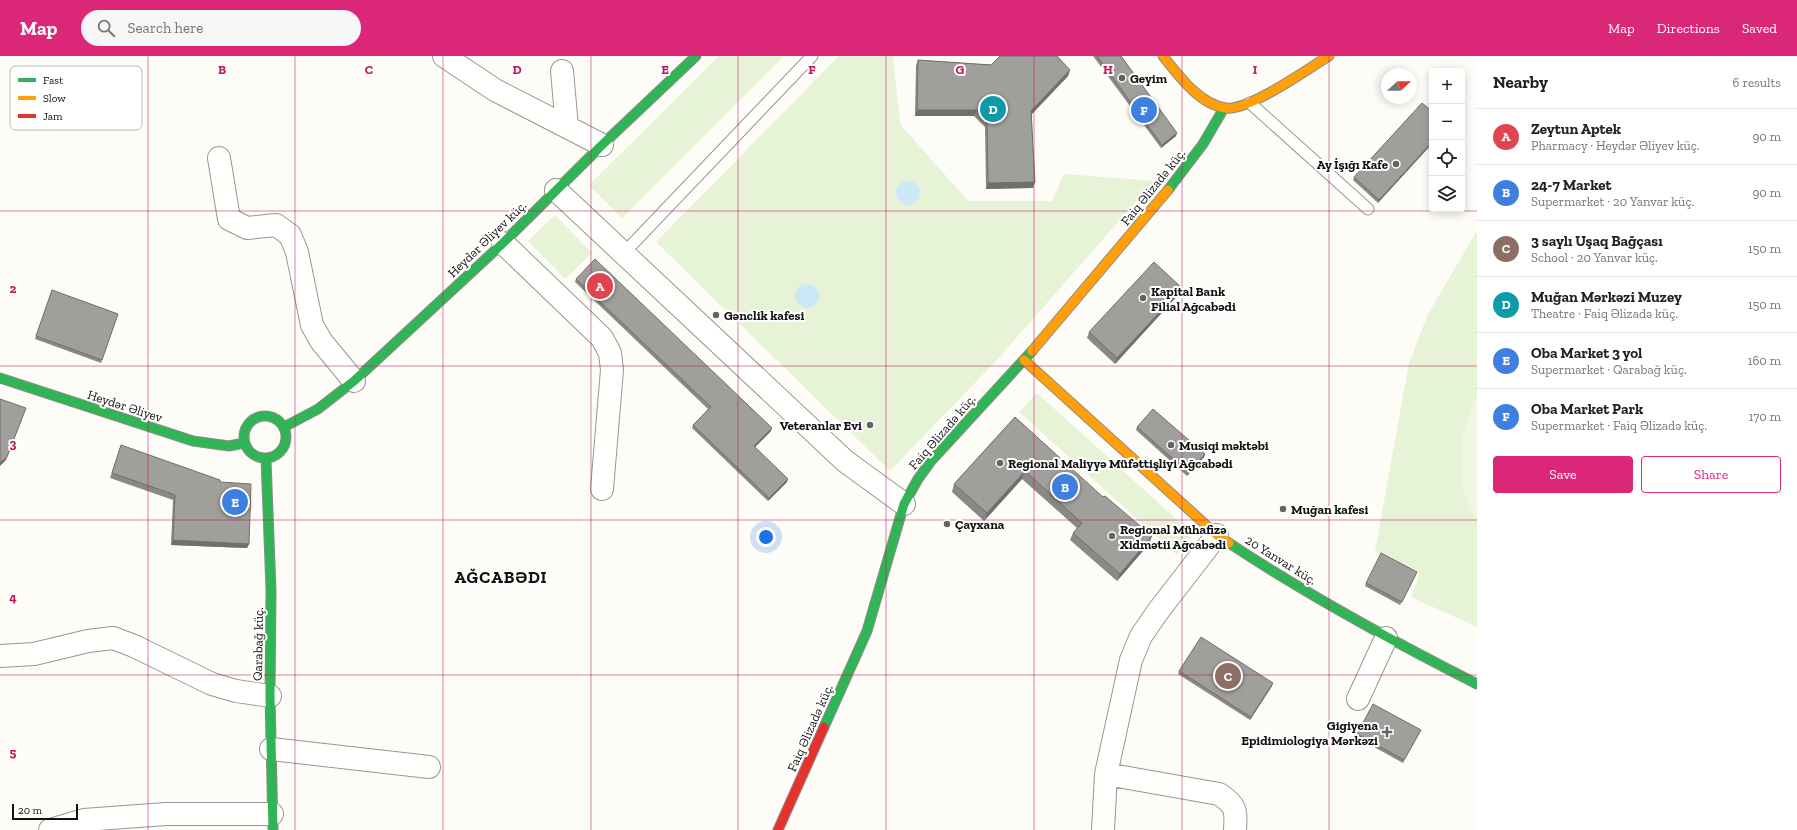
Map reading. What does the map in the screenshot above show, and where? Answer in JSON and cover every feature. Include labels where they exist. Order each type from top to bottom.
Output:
[{"type":"street","name":"Heydər Əliyev küç.","points":[[284,427],[318,409],[354,381],[503,243],[602,144],[696,56]]},
{"type":"street","points":[[1163,56],[1176,73],[1193,89],[1207,100],[1224,108],[1238,108],[1250,103],[1329,56]]},
{"type":"street","points":[[450,58],[495,90],[602,144]]},
{"type":"street","points":[[562,71],[567,127]]},
{"type":"street","name":"Faiq Əlizadə küç.","points":[[778,830],[867,631],[904,504],[918,479],[931,461],[1024,360],[1183,173],[1204,144],[1224,108]]},
{"type":"street","points":[[219,158],[229,219],[247,228],[276,225],[290,234],[297,252],[312,325],[321,341],[354,381]]},
{"type":"street","points":[[556,190],[845,461],[904,504]]},
{"type":"street","points":[[503,243],[602,338],[610,354],[612,370],[602,489]]},
{"type":"street","name":"20 Yanvar küç.","points":[[1024,360],[1217,535],[1273,572],[1386,638],[1477,684]]},
{"type":"street","name":"Heydər Əliyev","points":[[0,378],[193,441],[229,446],[244,443]]},
{"type":"street","points":[[268,416],[280,422],[284,427],[287,434],[284,448],[273,457],[266,459],[252,454],[244,443],[245,429],[254,418],[268,416]]},
{"type":"street","name":"Qarabağ küç.","points":[[266,459],[272,590],[270,696],[272,822]]},
{"type":"street","points":[[1102,830],[1106,774],[1131,660],[1141,636],[1159,610],[1217,535]]},
{"type":"street","points":[[0,656],[34,654],[88,641],[114,638],[134,646],[212,684],[236,691],[270,696]]},
{"type":"street","points":[[1358,699],[1386,638]]},
{"type":"street","points":[[271,749],[428,767]]},
{"type":"street","points":[[1106,774],[1220,794],[1232,802],[1236,813],[1235,830]]},
{"type":"street","points":[[50,830],[84,820],[166,814],[272,822]]},
{"type":"lane","points":[[623,254],[812,56]]},
{"type":"lane","points":[[1250,103],[1368,209]]},
{"type":"green space","points":[[719,56],[784,56],[622,218],[589,185]]},
{"type":"green space","points":[[839,56],[893,56],[900,124],[968,201],[1052,201],[1064,174],[1154,181],[997,360],[890,471],[656,242]]},
{"type":"green space","points":[[555,215],[592,253],[565,279],[528,241]]},
{"type":"green space","points":[[1477,231],[1477,627],[1411,597],[1420,573],[1375,551],[1409,363],[1428,314]]},
{"type":"green space","points":[[1037,393],[1193,534],[1177,555],[1019,412]]},
{"type":"green space","points":[[1477,395],[1477,521],[1463,490],[1461,440]]},
{"type":"water","points":[[908,181],[917,184],[920,193],[917,202],[908,205],[899,202],[896,193],[899,184]]},
{"type":"water","points":[[807,284],[816,287],[819,296],[816,305],[807,308],[798,305],[795,296],[798,287]]},
{"type":"building","points":[[1000,56],[1057,56],[1070,70],[1031,111],[1035,182],[988,183],[987,121],[977,110],[917,110],[918,60],[991,65]]},
{"type":"building","points":[[1097,56],[1121,56],[1177,133],[1162,145]]},
{"type":"building","points":[[1422,103],[1429,109],[1429,145],[1379,200],[1354,177]]},
{"type":"building","points":[[595,259],[772,428],[754,446],[788,479],[769,498],[693,425],[711,407],[576,279]]},
{"type":"building","points":[[1154,262],[1182,288],[1117,358],[1089,332]]},
{"type":"building","points":[[52,290],[118,314],[102,360],[36,336]]},
{"type":"building","points":[[0,399],[26,408],[7,457],[0,463]]},
{"type":"building","points":[[1153,409],[1205,454],[1189,473],[1137,427]]},
{"type":"building","points":[[1015,417],[1103,497],[1105,496],[1152,536],[1120,574],[1073,533],[1082,523],[1025,471],[987,513],[954,484]]},
{"type":"building","points":[[121,445],[220,480],[220,482],[251,484],[249,544],[173,540],[175,495],[112,473]]},
{"type":"building","points":[[1381,553],[1417,572],[1402,602],[1366,583]]},
{"type":"building","points":[[1201,637],[1273,683],[1251,717],[1179,671]]},
{"type":"building","points":[[1373,704],[1421,730],[1404,760],[1357,734]]},
{"type":"traffic: fast","points":[[284,427],[318,409],[354,381],[503,243],[602,145],[696,56]]},
{"type":"traffic: fast","points":[[1168,190],[1203,144],[1224,108]]},
{"type":"traffic: fast","points":[[824,727],[867,631],[904,504],[918,479],[931,461],[1032,351]]},
{"type":"traffic: fast","points":[[0,378],[193,441],[229,446],[244,443]]},
{"type":"traffic: fast","points":[[261,416],[269,416],[277,419],[283,425],[286,437],[283,449],[277,455],[269,458],[261,458],[253,455],[247,449],[244,441],[244,433],[247,425],[253,419],[261,416]]},
{"type":"traffic: fast","points":[[266,459],[271,590],[270,696],[273,830]]},
{"type":"traffic: fast","points":[[1229,543],[1259,563],[1351,617],[1477,684]]},
{"type":"traffic: slow","points":[[1163,56],[1190,88],[1207,101],[1216,106],[1226,108],[1249,103],[1263,96],[1329,56]]},
{"type":"traffic: slow","points":[[1032,351],[1168,190]]},
{"type":"traffic: slow","points":[[1024,360],[1217,535],[1229,543]]},
{"type":"traffic: jam","points":[[778,830],[824,727]]},
{"type":"place","name":"Geyim","points":[[1122,78]]},
{"type":"place","name":"Muğan Mərkəzi Muzey","points":[[993,109]]},
{"type":"place","name":"Oba Market Park","points":[[1144,110]]},
{"type":"place","name":"Ay İşığı Kafe","points":[[1396,164]]},
{"type":"place","name":"Zeytun Aptek","points":[[600,286]]},
{"type":"place","name":"Kapital Bank Filial Ağcabədi","points":[[1143,298]]},
{"type":"place","name":"Gənclik kafesi","points":[[716,315]]},
{"type":"place","name":"Veteranlar Evi","points":[[870,425]]},
{"type":"place","name":"Musiqi məktəbi","points":[[1171,445]]},
{"type":"place","name":"Regional Maliyyə Müfəttişliyi Ağcabədi","points":[[1000,463]]},
{"type":"place","name":"24-7 Market","points":[[1065,487]]},
{"type":"place","name":"Oba Market 3 yol","points":[[235,502]]},
{"type":"place","name":"Muğan kafesi","points":[[1283,509]]},
{"type":"place","name":"Çayxana","points":[[947,524]]},
{"type":"place","name":"Regional Mühafizə Xidmətii Ağcabədi","points":[[1112,536]]},
{"type":"place","name":"3 saylı Uşaq Bağçası","points":[[1228,676]]},
{"type":"place","name":"Gigiyena Epidimiologiya Mərkəzi","points":[[1387,732]]},
{"type":"district","name":"AĞCABƏDI","points":[[501,577]]}]
